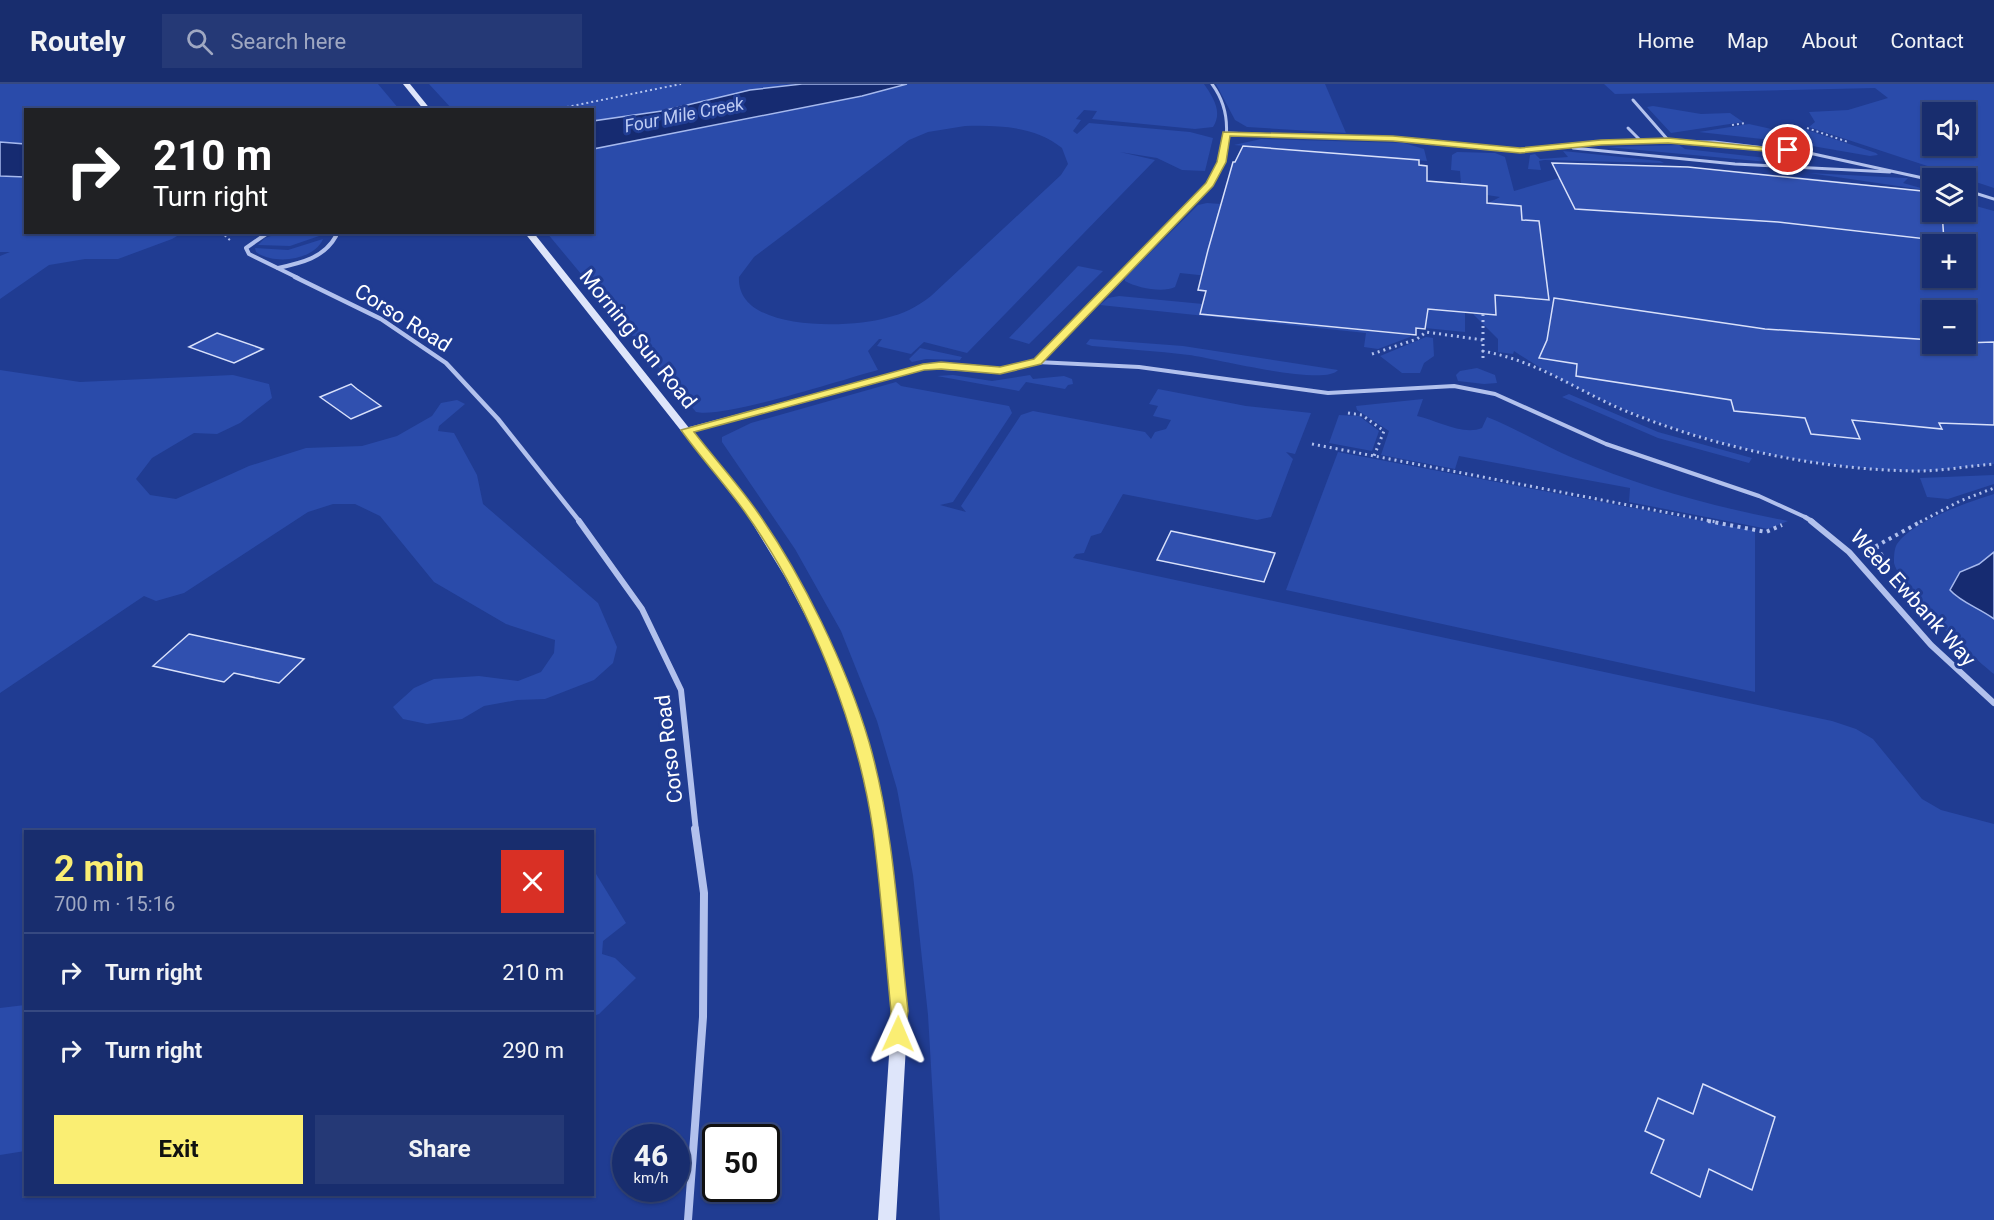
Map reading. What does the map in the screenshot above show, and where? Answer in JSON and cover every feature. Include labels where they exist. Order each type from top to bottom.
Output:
[{"type":"main road","points":[[406,84],[426,108]]},
{"type":"main road","name":"Morning Sun Road","points":[[530,234],[751,512],[791,577],[823,638],[862,741],[880,829],[900,1011],[887,1220]]},
{"type":"street","name":"Corso Road","points":[[265,234],[256,238],[246,248],[249,254],[381,320],[446,363],[498,418],[561,496],[642,609],[681,690],[688,781],[704,893],[703,1017],[688,1220]]},
{"type":"street","points":[[278,268],[302,262],[320,254],[332,246],[336,236],[334,234]]},
{"type":"street","name":"Weeb Ewbank Way","points":[[1805,517],[1830,532],[1856,556],[1912,624],[1961,677],[1994,703]]},
{"type":"lane","points":[[1037,362],[1210,184],[1222,162],[1226,134],[1225,114],[1212,84]]},
{"type":"lane","points":[[1633,100],[1668,140]]},
{"type":"lane","points":[[1628,128],[1641,141]]},
{"type":"lane","points":[[1226,134],[1393,139],[1520,150],[1668,140],[1764,147],[1922,178]]},
{"type":"lane","points":[[1563,147],[1735,164],[1902,173]]},
{"type":"lane","points":[[1976,193],[1994,199]]},
{"type":"lane","points":[[686,430],[923,367],[1000,370],[1037,362],[1139,367],[1328,393],[1438,386],[1481,391],[1520,405],[1606,444],[1759,496],[1805,517]]},
{"type":"path","points":[[562,108],[681,84]]},
{"type":"path","points":[[1483,362],[1484,314]]},
{"type":"path","points":[[1372,354],[1417,339],[1426,332],[1483,340]]},
{"type":"path","points":[[1482,351],[1513,357],[1536,365],[1589,395],[1630,413],[1686,432],[1806,460],[1917,471],[1994,464]]},
{"type":"path","points":[[1348,413],[1366,417],[1384,431],[1374,456]]},
{"type":"path","points":[[1312,444],[1766,532],[1805,517]]},
{"type":"path","points":[[1856,556],[1895,537],[1933,512],[1994,488]]},
{"type":"shaded area","points":[[0,84],[378,84],[398,108],[24,108],[24,144],[0,142]]},
{"type":"shaded area","points":[[429,84],[802,84],[662,111],[594,121],[594,108],[451,108]]},
{"type":"shaded area","points":[[905,84],[1204,84],[1217,110],[1213,127],[1195,129],[1092,119],[1097,111],[1084,110],[1076,119],[1081,120],[1073,131],[1077,134],[1089,123],[1190,132],[1213,138],[1205,171],[1182,170],[1157,158],[1120,152],[1155,160],[967,353],[924,342],[911,354],[877,346],[882,339],[879,339],[868,351],[878,370],[756,404],[710,413],[696,412],[548,234],[594,234],[594,149],[848,99]],"holes":[[[965,126],[1003,127],[1028,131],[1051,141],[1062,148],[1068,164],[1061,175],[926,300],[904,312],[886,318],[848,324],[823,324],[775,317],[756,308],[743,295],[739,277],[754,257],[909,140],[928,132]]]},
{"type":"shaded area","points":[[1216,84],[1325,84],[1346,133],[1247,127],[1235,120]]},
{"type":"shaded area","points":[[1604,84],[1994,84],[1994,188],[1976,182],[1976,168],[1933,168],[1809,127],[1815,122],[1809,112],[1848,110],[1888,98],[1875,88],[1615,94]]},
{"type":"shaded area","points":[[1647,107],[1701,114],[1730,113],[1743,122],[1671,133]]},
{"type":"shaded area","points":[[1749,124],[1776,130],[1780,141],[1699,132]]},
{"type":"shaded area","points":[[1804,129],[1878,155],[1870,156],[1789,142],[1784,130]]},
{"type":"shaded area","points":[[1261,139],[1404,143],[1424,149],[1427,161],[1234,145]]},
{"type":"shaded area","points":[[1679,145],[1685,149],[1776,159],[1777,153],[1784,154],[1786,161],[1768,162],[1607,147]]},
{"type":"shaded area","points":[[1563,151],[1664,163],[1544,160],[1539,161],[1541,170],[1528,169],[1530,155],[1535,154],[1540,159],[1568,157]]},
{"type":"shaded area","points":[[1457,152],[1495,153],[1505,157],[1514,191],[1559,178],[1552,163],[1695,168],[1922,191],[1922,222],[1976,222],[1976,206],[1994,211],[1994,464],[1917,471],[1812,462],[1759,452],[1655,421],[1605,401],[1558,378],[1514,351],[1513,354],[1498,352],[1498,339],[1474,315],[1465,301],[1465,332],[1425,328],[1416,298],[1479,208],[1500,197],[1487,195],[1486,186],[1461,184],[1460,171],[1451,170],[1452,155]]},
{"type":"shaded area","points":[[1809,173],[1908,178],[1903,183],[1922,190]]},
{"type":"shaded area","points":[[0,176],[24,177],[24,234],[180,234],[118,259],[85,259],[49,265],[0,299],[0,256],[10,252],[0,252]]},
{"type":"shaded area","points":[[1221,204],[1218,216],[1222,226],[1215,226],[1211,240],[1215,250],[1208,250],[1204,265],[1208,276],[1180,273],[1175,287],[1164,290],[1143,288],[1125,281],[1125,278],[1198,205]]},
{"type":"shaded area","points":[[276,234],[322,235],[290,246],[258,245],[265,238]]},
{"type":"shaded area","points":[[323,239],[311,252],[293,259],[272,259],[256,252],[255,248],[288,250]]},
{"type":"shaded area","points":[[1078,266],[1103,271],[1029,344],[1009,338]]},
{"type":"shaded area","points":[[1119,296],[1203,304],[1201,314],[1410,335],[1410,337],[1378,349],[1364,347],[1366,333],[1100,305],[1108,298]]},
{"type":"shaded area","points":[[1426,337],[1433,338],[1434,356],[1424,363],[1420,373],[1402,373],[1380,356]]},
{"type":"shaded area","points":[[1090,339],[1183,346],[1338,370],[1329,374],[1291,374],[1189,355],[1092,346],[1086,344]]},
{"type":"shaded area","points":[[920,348],[962,357],[960,360],[926,359],[912,362],[909,359]]},
{"type":"shaded area","points":[[1477,368],[1495,375],[1497,383],[1458,381],[1456,375],[1460,371]]},
{"type":"shaded area","points":[[0,370],[80,382],[233,375],[269,384],[272,398],[240,423],[217,434],[194,433],[152,458],[136,479],[150,495],[176,499],[249,466],[306,448],[362,446],[397,436],[432,416],[441,403],[457,400],[465,404],[439,426],[438,431],[454,433],[477,475],[483,504],[598,603],[617,647],[613,663],[594,680],[545,699],[517,700],[484,706],[462,719],[427,724],[403,719],[393,707],[414,688],[434,679],[479,676],[518,681],[541,672],[554,653],[555,640],[506,624],[434,582],[380,516],[355,504],[333,504],[308,512],[184,593],[156,601],[144,596],[0,693]]},
{"type":"shaded area","points":[[953,375],[992,381],[1030,375],[1033,379],[1064,376],[1072,379],[1073,384],[1068,385],[1065,389],[1026,382],[1019,391],[937,376]]},
{"type":"shaded area","points":[[896,382],[901,386],[1009,406],[1012,413],[953,502],[940,505],[966,512],[961,506],[1021,415],[1033,411],[1145,432],[1151,439],[1155,432],[1166,429],[1171,420],[1153,416],[1158,406],[1149,404],[1158,389],[1246,406],[1311,413],[1295,454],[1286,452],[1293,459],[1271,517],[1257,520],[1123,494],[1101,533],[1091,536],[1084,553],[1076,554],[1073,558],[1832,721],[1856,729],[1873,739],[1922,799],[1941,810],[1994,824],[1994,1220],[940,1220],[928,1015],[913,875],[897,789],[877,721],[841,631],[795,549],[722,442],[722,437],[751,423]]},
{"type":"shaded area","points":[[1569,394],[1658,432],[1752,458],[1749,463],[1658,438],[1562,397]]},
{"type":"shaded area","points":[[1423,399],[1417,416],[1466,430],[1482,428],[1487,417],[1562,453],[1625,478],[1706,503],[1788,521],[1768,529],[1629,502],[1630,488],[1459,456],[1455,469],[1381,455],[1389,431],[1357,410],[1356,406]]},
{"type":"shaded area","points":[[1339,415],[1359,416],[1379,431],[1372,451],[1329,443]]},
{"type":"shaded area","points":[[1338,452],[1755,531],[1755,692],[1286,590]]},
{"type":"shaded area","points":[[1994,475],[1994,484],[1948,499],[1927,497],[1920,478]]},
{"type":"shaded area","points":[[1994,494],[1994,552],[1979,564],[1967,568],[1956,597],[1977,607],[1994,619],[1994,674],[1953,638],[1923,606],[1900,576],[1894,563],[1897,544],[1915,528],[1942,513]]},
{"type":"shaded area","points":[[594,871],[626,923],[603,941],[602,954],[615,958],[636,978],[599,1014],[594,1016]]},
{"type":"shaded area","points":[[24,1005],[24,1151],[0,1155],[0,1008]]},
{"type":"water","name":"Four Mile Creek","points":[[802,84],[907,84],[862,96],[594,149],[594,121],[662,111],[750,90]]},
{"type":"water","points":[[0,142],[24,144],[24,177],[0,176]]},
{"type":"water","points":[[1994,552],[1994,619],[1950,590],[1960,572],[1979,564]]},
{"type":"building","points":[[1243,146],[1419,160],[1419,165],[1427,166],[1427,181],[1487,186],[1487,203],[1521,206],[1522,220],[1539,221],[1549,300],[1495,295],[1496,315],[1428,309],[1425,329],[1416,328],[1416,335],[1200,314],[1206,291],[1198,290],[1208,250],[1233,162]]},
{"type":"building","points":[[1552,163],[1688,167],[1922,191],[1922,222],[1943,222],[1944,234],[1922,234],[1922,238],[1778,222],[1575,209]]},
{"type":"building","points":[[1554,298],[1765,329],[1922,339],[1922,354],[1976,354],[1976,343],[1994,342],[1994,425],[1939,423],[1942,429],[1852,420],[1860,439],[1811,434],[1805,418],[1734,411],[1731,400],[1576,376],[1577,364],[1539,358],[1547,340]]},
{"type":"building","points":[[217,333],[263,349],[234,363],[189,347]]},
{"type":"building","points":[[351,384],[381,406],[351,419],[320,397]]},
{"type":"building","points":[[1171,531],[1275,553],[1264,582],[1157,560]]},
{"type":"building","points":[[189,634],[304,659],[279,683],[234,673],[224,682],[153,666]]},
{"type":"building","points":[[1703,1084],[1775,1117],[1752,1190],[1709,1169],[1700,1197],[1651,1173],[1664,1140],[1645,1131],[1658,1098],[1693,1114]]},
{"type":"route","points":[[898,1034],[900,1011],[880,829],[862,741],[823,638],[791,577],[751,512],[686,430],[923,367],[1000,370],[1037,362],[1210,184],[1222,162],[1226,134],[1393,139],[1520,150],[1601,142],[1668,140],[1714,142],[1788,150]]}]
